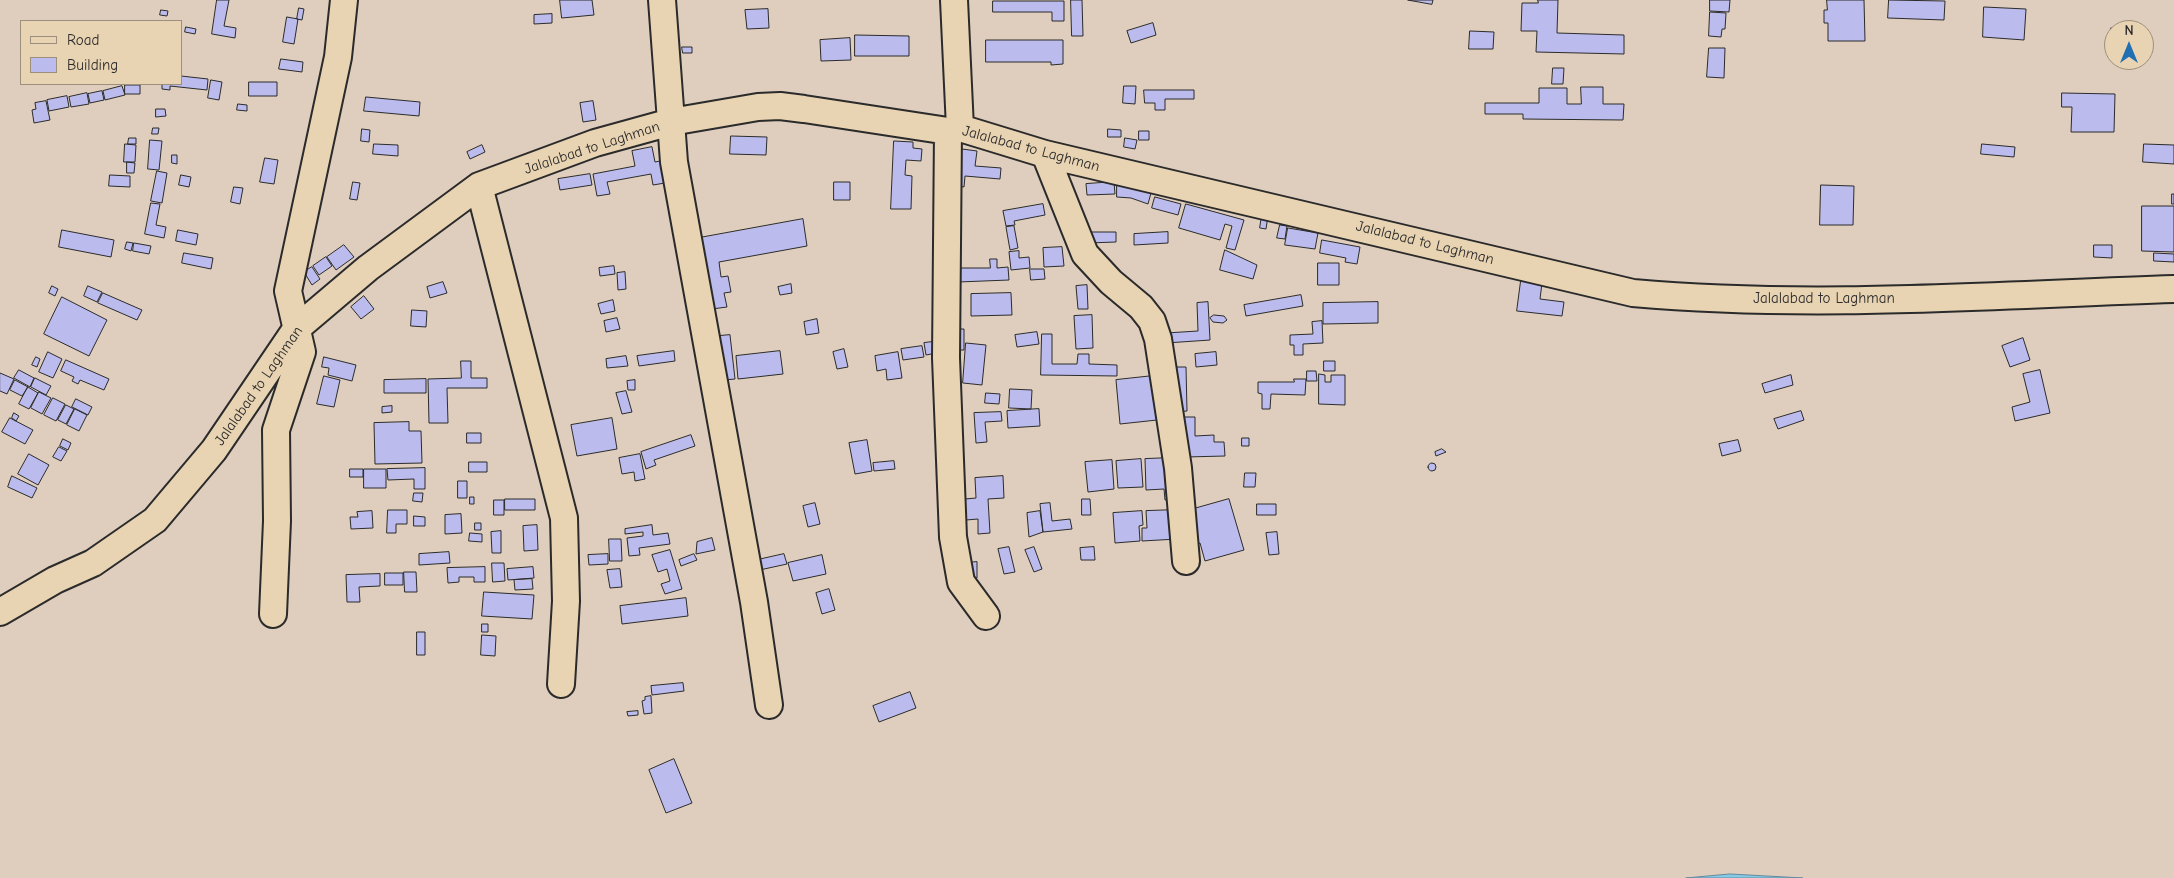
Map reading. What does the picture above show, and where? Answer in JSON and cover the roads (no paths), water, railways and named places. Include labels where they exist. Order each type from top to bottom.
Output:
[{"type":"street","points":[[273,614],[277,521],[276,430],[302,352],[288,291],[338,57],[344,0]]},
{"type":"street","points":[[662,0],[674,162],[754,602],[769,705]]},
{"type":"street","points":[[954,0],[954,129],[946,358],[953,537],[961,582],[986,616]]},
{"type":"street","name":"Jalalabad to Laghman","points":[[0,612],[54,580],[93,562],[155,520],[214,450],[296,329],[368,268],[479,186],[594,143],[671,122],[758,107],[780,106],[954,129],[1045,154],[1633,292],[1700,298],[1817,302],[2174,289]]},
{"type":"street","points":[[1045,154],[1086,254],[1111,282],[1141,307],[1152,321],[1178,468],[1186,561]]},
{"type":"street","points":[[479,186],[564,518],[566,601],[561,684]]},
{"type":"water","points":[[1730,874],[1803,878],[1686,878]]}]
